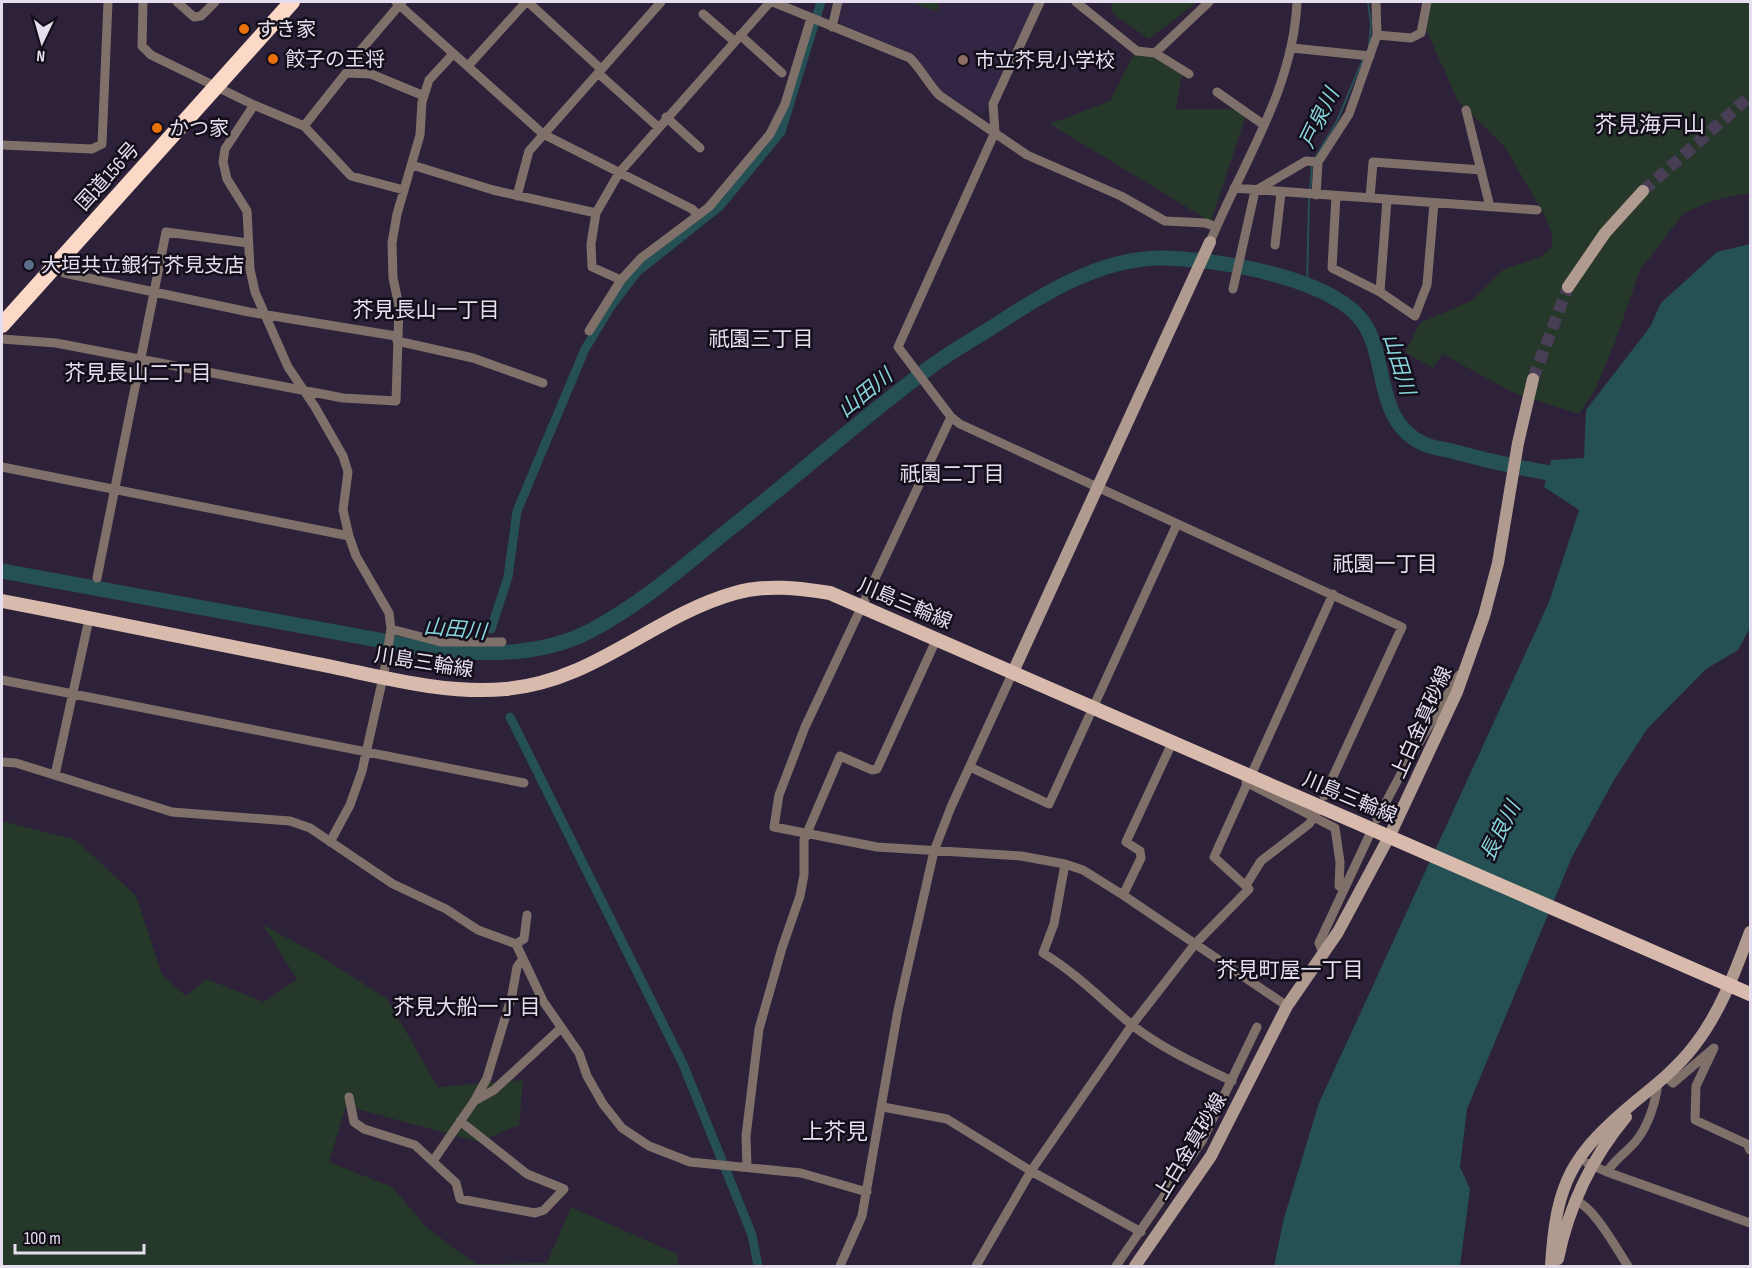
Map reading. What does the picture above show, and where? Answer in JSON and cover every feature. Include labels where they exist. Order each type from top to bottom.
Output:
[{"type":"highway","name":"国道156号","points":[[2,325],[292,2]]},
{"type":"main road","points":[[1568,287],[1605,232],[1643,191]]},
{"type":"main road","points":[[1012,672],[1210,242]]},
{"type":"main road","name":"上白金真砂線","points":[[1135,1266],[1211,1156],[1287,1006],[1324,955],[1390,835],[1457,692],[1473,651],[1498,563],[1518,443],[1533,379]]},
{"type":"main road","name":"川島三輪線","points":[[2,601],[447,688],[508,689],[572,675],[684,615],[735,593],[762,588],[792,587],[830,593],[861,604],[1173,741],[1248,779],[1407,842],[1750,994]]},
{"type":"main road","points":[[1554,1266],[1575,1200],[1605,1142],[1694,1046],[1730,984],[1750,932]]},
{"type":"main road","points":[[1554,1266],[1553,1230],[1562,1193],[1578,1157],[1605,1127],[1659,1082]]},
{"type":"street","points":[[2,145],[92,149],[102,144],[108,2]]},
{"type":"street","points":[[143,2],[142,46],[151,55],[254,105],[304,126],[351,176],[404,190]]},
{"type":"street","points":[[177,2],[194,17],[201,16],[215,2]]},
{"type":"street","points":[[355,71],[361,50],[399,2],[453,54],[543,134],[692,208],[698,215]]},
{"type":"street","points":[[468,66],[527,2],[657,126]]},
{"type":"street","points":[[621,280],[592,267],[591,244],[596,213],[619,172],[657,126],[771,2],[910,58],[939,95],[1027,155],[1121,196],[1165,221],[1206,223],[1216,227]]},
{"type":"street","points":[[832,27],[838,2]]},
{"type":"street","points":[[1040,2],[993,104],[995,132],[898,347],[951,417],[960,424],[1402,627],[1324,796]]},
{"type":"street","points":[[1076,2],[1137,51],[1155,53],[1189,74]]},
{"type":"street","points":[[1155,53],[1209,2]]},
{"type":"street","points":[[1210,242],[1287,72],[1297,2]]},
{"type":"street","points":[[1233,285],[1255,191],[1314,162],[1349,114],[1377,35],[1376,2]]},
{"type":"street","points":[[1377,35],[1411,39],[1421,33],[1427,2]]},
{"type":"street","points":[[517,196],[529,151],[656,3]]},
{"type":"street","points":[[703,14],[782,74]]},
{"type":"street","points":[[589,332],[621,280],[641,258],[709,207],[777,123],[812,18]]},
{"type":"street","points":[[1292,48],[1370,56]]},
{"type":"street","points":[[2,339],[56,343],[343,398],[396,401],[399,306],[393,278],[392,243],[420,135],[424,96],[429,80],[453,54]]},
{"type":"street","points":[[304,126],[341,77],[355,71],[388,80],[424,96]]},
{"type":"street","points":[[1217,92],[1264,125]]},
{"type":"street","points":[[254,105],[225,149],[223,162],[227,179],[248,212],[250,269],[262,313],[288,367],[332,436],[348,471],[343,510],[349,536],[356,556],[389,614],[391,631],[367,752],[351,805],[330,842]]},
{"type":"street","points":[[1466,110],[1490,207]]},
{"type":"street","points":[[666,117],[700,148]]},
{"type":"street","points":[[1310,194],[1314,162]]},
{"type":"street","points":[[1370,198],[1373,162],[1480,170]]},
{"type":"street","points":[[412,165],[517,196],[596,213]]},
{"type":"street","points":[[1234,188],[1537,210]]},
{"type":"street","points":[[1275,246],[1281,193]]},
{"type":"street","points":[[1336,196],[1332,268],[1380,292],[1415,316],[1427,285],[1434,203]]},
{"type":"street","points":[[1380,292],[1387,200]]},
{"type":"street","points":[[97,578],[166,232],[248,243]]},
{"type":"street","points":[[64,273],[397,339],[473,358],[543,383]]},
{"type":"street","points":[[951,417],[805,727],[779,795],[774,827],[877,848],[1021,856],[1065,864],[1083,870],[1287,1006]]},
{"type":"street","points":[[2,467],[349,536]]},
{"type":"street","points":[[970,767],[1049,804],[1177,524]]},
{"type":"street","points":[[976,1266],[1031,1171],[1132,1025],[1195,944],[1249,889],[1214,857],[1333,594]]},
{"type":"street","points":[[55,775],[89,619]]},
{"type":"street","points":[[391,631],[441,642],[501,642]]},
{"type":"street","points":[[747,1167],[746,1137],[759,1029],[782,948],[800,896],[806,833],[840,756],[872,770],[877,769],[937,638]]},
{"type":"street","points":[[1377,819],[1404,768],[1473,651]]},
{"type":"street","points":[[840,1266],[862,1216],[898,1010],[934,851],[951,807],[1012,672]]},
{"type":"street","points":[[2,680],[524,783]]},
{"type":"street","points":[[1123,895],[1141,858],[1140,851],[1126,842],[1173,741]]},
{"type":"street","points":[[2,762],[16,763],[172,812],[290,821],[310,828],[393,884],[446,909],[478,930],[516,945],[543,1001],[579,1053],[587,1076],[603,1104],[622,1128],[672,1157],[690,1162],[801,1173],[867,1192]]},
{"type":"street","points":[[1248,779],[1335,828],[1340,862],[1340,886],[1344,890]]},
{"type":"street","points":[[1246,885],[1261,861],[1315,816]]},
{"type":"street","points":[[1324,955],[1319,943],[1369,836]]},
{"type":"street","points":[[1065,864],[1054,924],[1043,953],[1091,987],[1132,1025],[1179,1054],[1232,1080]]},
{"type":"street","points":[[516,945],[524,939],[526,915]]},
{"type":"street","points":[[433,1161],[475,1101],[487,1078],[512,995],[517,967],[522,960]]},
{"type":"street","points":[[1116,1266],[1202,1141],[1257,1027]]},
{"type":"street","points":[[475,1101],[494,1090],[561,1028]]},
{"type":"street","points":[[1607,1172],[1612,1163],[1639,1137],[1656,1101],[1659,1082],[1673,1083],[1714,1048],[1696,1086],[1695,1120],[1749,1147],[1750,1134]]},
{"type":"street","points":[[350,1097],[354,1122],[364,1129],[415,1145],[456,1183],[460,1200],[535,1213],[544,1210],[564,1189],[527,1174],[459,1121]]},
{"type":"street","points":[[882,1107],[947,1119],[1031,1171],[1141,1232]]},
{"type":"street","points":[[1578,1157],[1607,1172],[1750,1223]]},
{"type":"street","points":[[1575,1200],[1583,1203],[1593,1215],[1628,1266]]},
{"type":"shaded area","name":"市立芥見小学校","points":[[842,2],[1038,2],[1015,41],[983,115],[941,91],[915,55],[845,26],[838,18]]},
{"type":"shaded area","points":[[909,2],[939,2],[937,11]]},
{"type":"shaded area","points":[[1111,2],[1197,2],[1149,39],[1112,13]]},
{"type":"shaded area","points":[[1427,2],[1750,2],[1750,193],[1715,200],[1684,213],[1640,270],[1615,342],[1595,390],[1579,414],[1514,393],[1442,354],[1433,368],[1405,352],[1420,323],[1473,300],[1503,270],[1542,256],[1552,247],[1552,234],[1545,216],[1505,147],[1458,101],[1425,27]]},
{"type":"shaded area","points":[[1137,48],[1182,73],[1176,109],[1248,109],[1211,222],[1050,124],[1110,101]]},
{"type":"shaded area","points":[[2,821],[76,840],[136,896],[162,975],[186,996],[207,979],[264,1002],[297,979],[263,925],[319,955],[387,999],[438,1087],[523,1080],[519,1125],[479,1142],[346,1106],[329,1162],[392,1187],[427,1228],[476,1264],[547,1263],[571,1207],[677,1254],[679,1266],[2,1266]]},
{"type":"water","name":"長良川","points":[[1750,244],[1750,628],[1738,650],[1706,669],[1647,729],[1614,780],[1572,857],[1467,1109],[1460,1167],[1470,1189],[1460,1266],[1274,1266],[1284,1218],[1319,1103],[1549,602],[1579,510],[1544,487],[1551,460],[1584,458],[1586,410],[1650,327],[1661,303],[1717,252]]},
{"type":"waterway","points":[[491,629],[508,577],[517,511],[585,349],[611,306],[637,272],[720,206],[781,132],[821,2]]},
{"type":"waterway","name":"戸泉川","points":[[1368,2],[1371,24],[1369,46]]},
{"type":"waterway","name":"戸泉川","points":[[1314,160],[1337,121],[1364,57]]},
{"type":"waterway","name":"戸泉川","points":[[1310,192],[1312,165]]},
{"type":"waterway","name":"戸泉川","points":[[1307,286],[1309,198]]},
{"type":"waterway","name":"山田川","points":[[2,571],[438,651],[516,652],[553,645],[590,631],[644,597],[881,405],[950,353],[1058,287],[1099,269],[1142,259],[1186,259],[1242,267],[1302,283],[1328,294],[1350,308],[1365,325],[1377,356],[1389,405],[1396,420],[1407,433],[1433,447],[1511,466],[1567,476]]},
{"type":"waterway","points":[[510,717],[683,1064],[752,1235],[758,1266]]},
{"type":"tunnel","points":[[1643,191],[1750,96]]},
{"type":"tunnel","points":[[1533,379],[1568,287]]},
{"type":"place","name":"すき家","points":[[244,29]]},
{"type":"place","name":"餃子の王将","points":[[273,59]]},
{"type":"place","name":"市立芥見小学校","points":[[963,60]]},
{"type":"place","name":"かつ家","points":[[157,128]]},
{"type":"place","name":"大垣共立銀行 芥見支店","points":[[29,265]]},
{"type":"district","name":"芥見海戸山","points":[[1650,124]]},
{"type":"district","name":"芥見長山一丁目","points":[[426,310]]},
{"type":"district","name":"祇園三丁目","points":[[761,339]]},
{"type":"district","name":"芥見長山二丁目","points":[[138,373]]},
{"type":"district","name":"祇園二丁目","points":[[952,474]]},
{"type":"district","name":"祇園一丁目","points":[[1385,564]]},
{"type":"district","name":"芥見町屋一丁目","points":[[1290,970]]},
{"type":"district","name":"芥見大船一丁目","points":[[467,1007]]},
{"type":"district","name":"上芥見","points":[[835,1131]]}]
